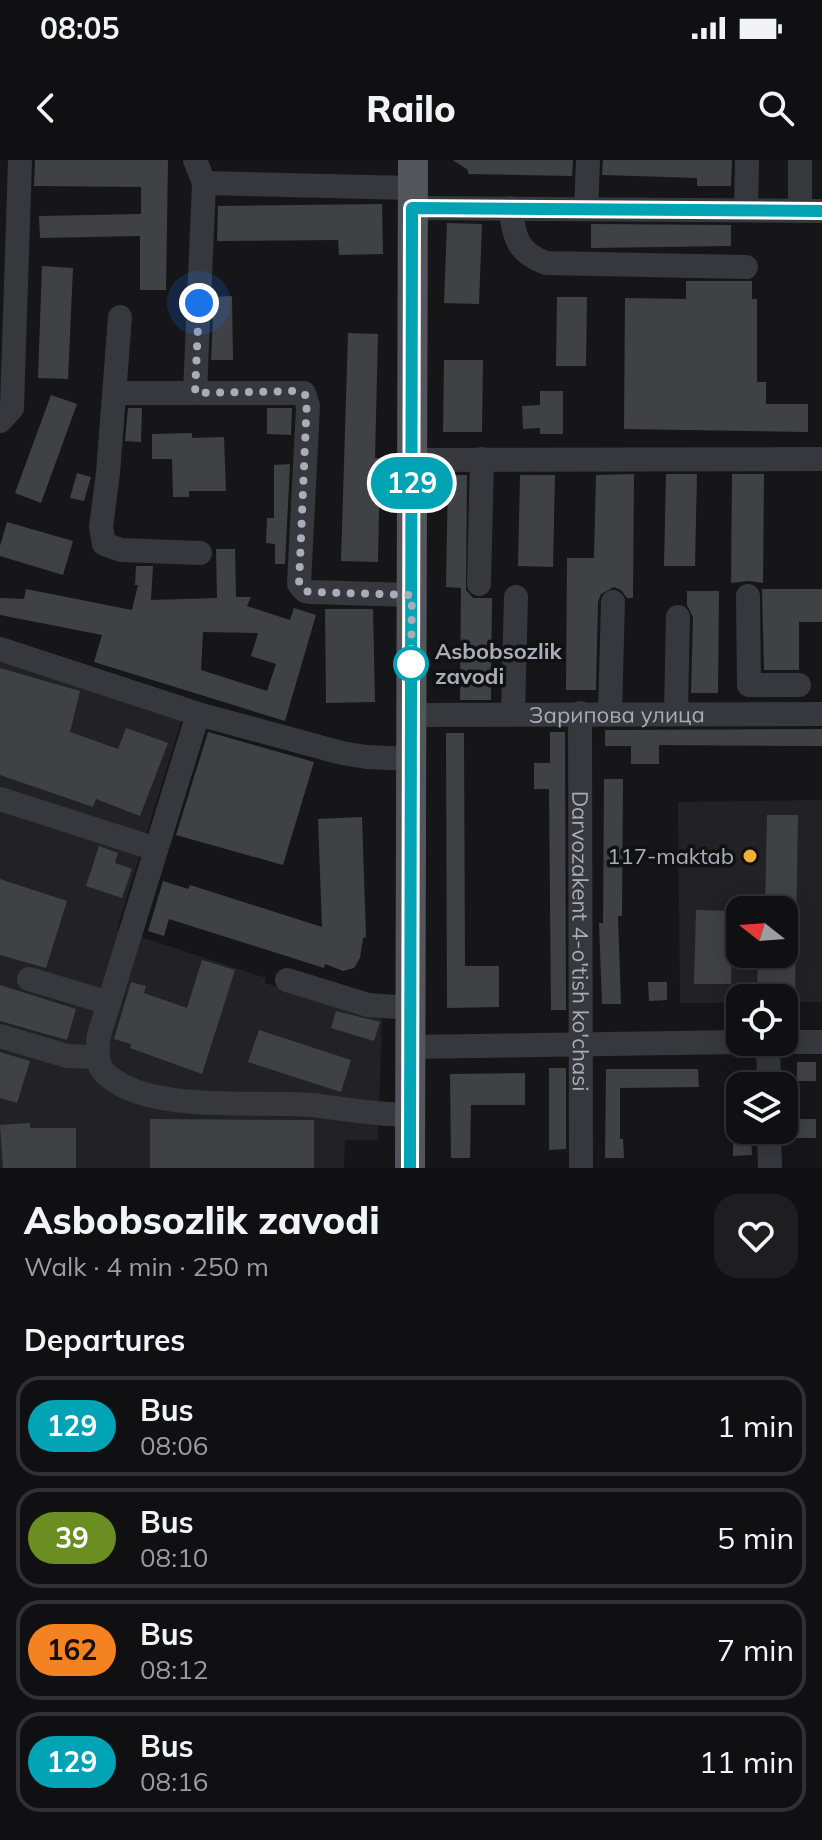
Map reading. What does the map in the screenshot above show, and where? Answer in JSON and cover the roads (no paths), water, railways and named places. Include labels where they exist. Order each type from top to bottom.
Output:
[{"type":"main road","points":[[410,1168],[412,185]]},
{"type":"street","points":[[0,421],[12,408],[20,160]]},
{"type":"street","points":[[195,160],[204,183],[195,393]]},
{"type":"street","points":[[586,209],[588,160]]},
{"type":"street","points":[[746,210],[747,160]]},
{"type":"street","points":[[204,183],[412,185],[510,208],[811,211],[807,171]]},
{"type":"street","points":[[510,208],[516,240],[529,257],[546,263],[746,267]]},
{"type":"street","points":[[120,317],[101,527],[104,544],[121,550],[200,553]]},
{"type":"street","points":[[115,393],[304,393],[308,406],[299,584],[310,592],[412,595]]},
{"type":"street","points":[[479,584],[482,459]]},
{"type":"street","points":[[412,460],[822,459]]},
{"type":"street","points":[[748,596],[749,685],[811,685],[811,714]]},
{"type":"street","points":[[513,714],[516,597]]},
{"type":"street","points":[[610,713],[613,602]]},
{"type":"street","points":[[676,713],[678,617]]},
{"type":"street","points":[[0,649],[198,714],[342,753],[411,759]]},
{"type":"street","name":"Darvozakent 4-o'tish ko'chasi","points":[[580,713],[581,1168]]},
{"type":"street","points":[[198,714],[99,1035],[98,1057],[105,1074],[159,1097],[218,1103],[310,1105],[378,1115],[410,1115]]},
{"type":"street","name":"Зарипова улица","points":[[411,715],[811,714]]},
{"type":"street","points":[[0,799],[156,849]]},
{"type":"street","points":[[29,979],[109,1003]]},
{"type":"street","points":[[287,980],[368,1005],[410,1008]]},
{"type":"street","points":[[0,1036],[67,1056],[98,1057]]},
{"type":"street","points":[[410,1047],[726,1042]]},
{"type":"street","points":[[798,1042],[822,1042]]},
{"type":"street","points":[[769,1144],[770,1168]]},
{"type":"place","name":"Asbobsozlik zavodi","points":[[411,664]]},
{"type":"place","name":"117-maktab","points":[[750,856]]}]
